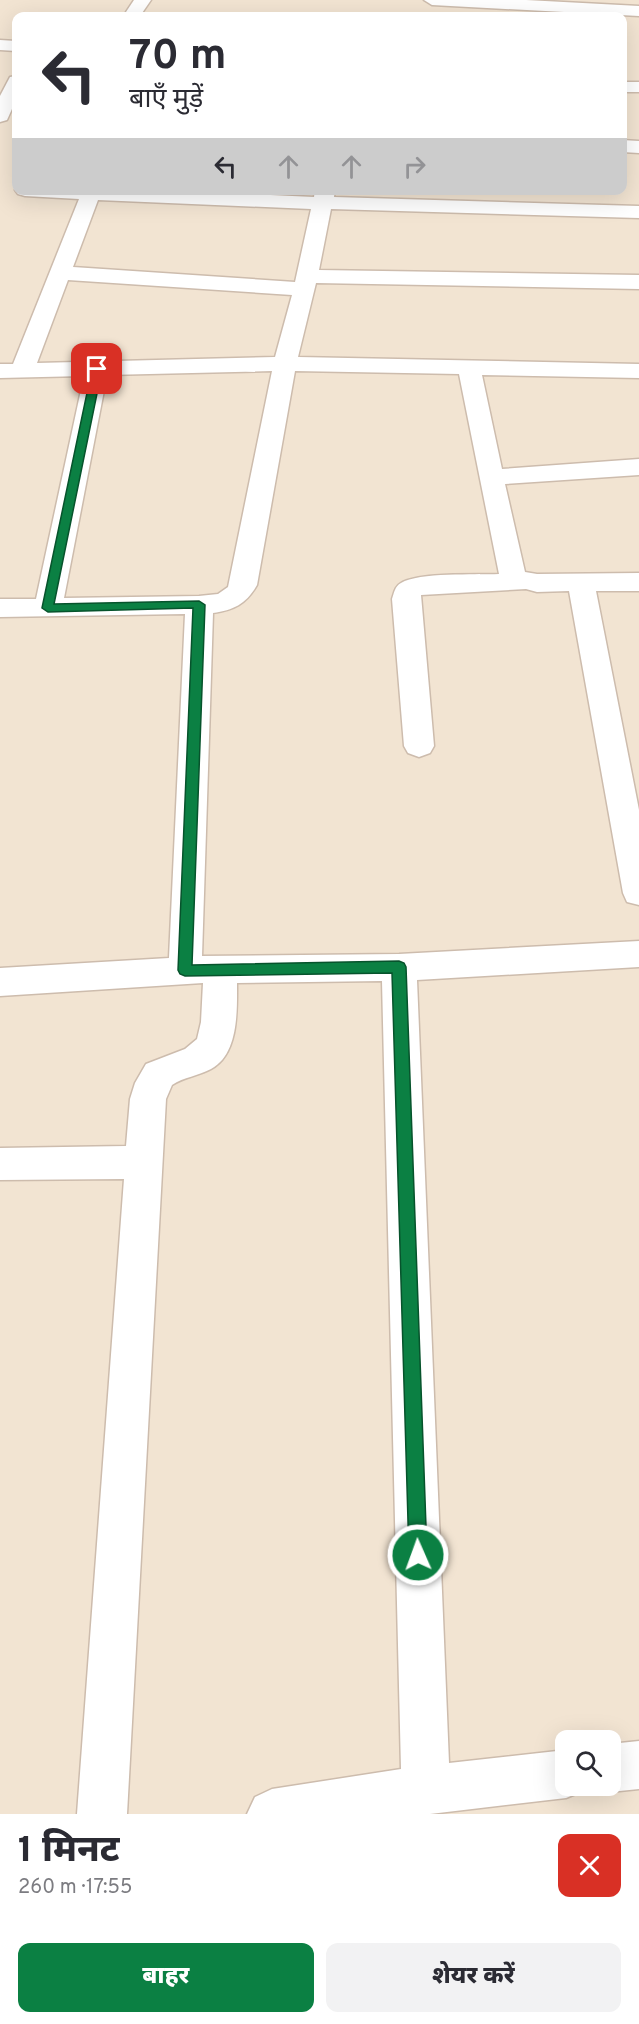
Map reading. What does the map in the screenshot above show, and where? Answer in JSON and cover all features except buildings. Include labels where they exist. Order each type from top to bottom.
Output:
[{"type":"street","points":[[432,0],[515,11],[639,11]]},
{"type":"street","points":[[0,116],[12,90]]},
{"type":"street","points":[[90,195],[60,273],[11,371],[285,364],[639,371]]},
{"type":"street","points":[[224,195],[323,196],[639,212]]},
{"type":"street","points":[[0,608],[199,605],[225,602],[239,595],[243,585],[285,364],[323,196]]},
{"type":"street","points":[[60,273],[305,283],[639,282]]},
{"type":"street","points":[[470,367],[509,567],[514,578],[524,581]]},
{"type":"street","points":[[48,608],[97,369]]},
{"type":"street","points":[[491,477],[639,467]]},
{"type":"street","points":[[419,746],[406,599],[408,590],[418,586],[524,581],[639,582]]},
{"type":"street","points":[[581,583],[639,893]]},
{"type":"street","points":[[102,1814],[148,1099],[154,1080],[165,1071],[200,1058],[210,1049],[217,1033],[202,970],[199,605]]},
{"type":"street","points":[[0,982],[202,970],[399,967],[639,954]]},
{"type":"street","points":[[399,967],[426,1790]]},
{"type":"street","points":[[0,1164],[145,1162]]},
{"type":"street","points":[[621,1767],[639,1765]]},
{"type":"street","points":[[272,1814],[426,1790],[555,1775]]},
{"type":"shaded area","points":[[0,0],[639,0],[639,1814],[0,1814]]},
{"type":"route","points":[[97,369],[48,608],[199,605],[185,970],[399,967],[418,1555]]}]
